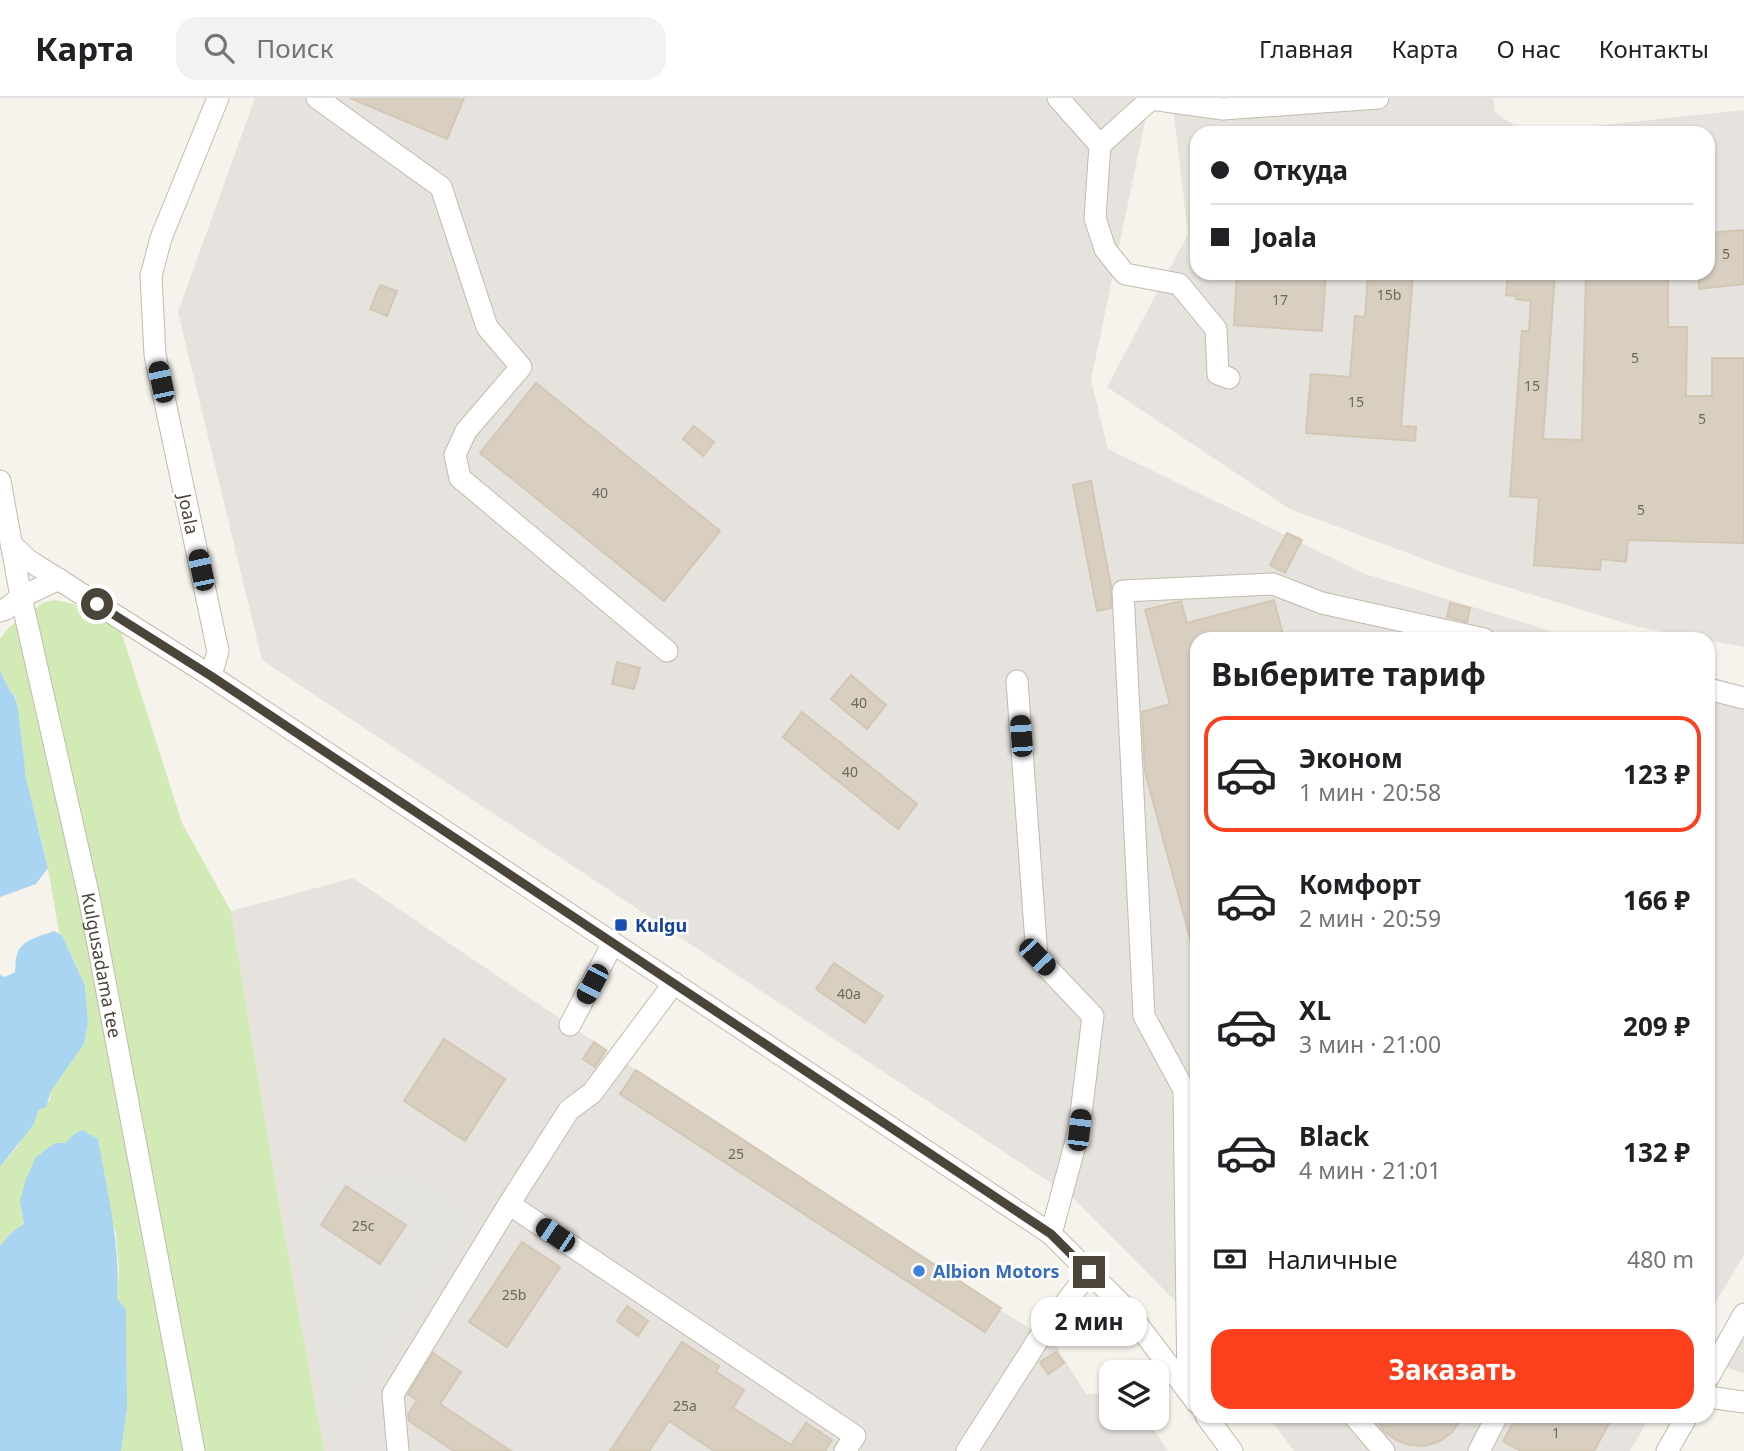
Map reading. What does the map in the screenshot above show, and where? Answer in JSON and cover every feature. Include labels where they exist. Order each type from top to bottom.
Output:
[{"type":"street","name":"Joala","points":[[211,676],[218,651],[155,355],[151,276],[161,238],[218,98]]},
{"type":"street","points":[[317,98],[441,187],[487,327],[521,367],[466,430],[455,455],[460,478],[667,652]]},
{"type":"street","points":[[1058,98],[1100,145]]},
{"type":"street","points":[[1229,378],[1218,374],[1216,329],[1179,284],[1125,274],[1105,249],[1096,218],[1100,145],[1151,99],[1223,108],[1378,98]]},
{"type":"street","name":"Kulgusadama tee","points":[[0,481],[21,597],[89,897],[194,1451]]},
{"type":"street","points":[[11,544],[28,560],[211,676],[1051,1234],[1126,1309],[1190,1394]]},
{"type":"street","points":[[0,611],[21,597],[59,579]]},
{"type":"street","points":[[1190,1320],[1184,1090],[1144,1016],[1123,591],[1273,584],[1322,603],[1452,632]]},
{"type":"street","points":[[1017,681],[1037,957],[1093,1016],[1079,1130],[1051,1234]]},
{"type":"street","points":[[1715,691],[1744,698]]},
{"type":"street","points":[[570,1025],[613,943]]},
{"type":"street","points":[[398,1451],[393,1394],[569,1110],[592,1093],[674,984]]},
{"type":"street","points":[[509,1204],[855,1436],[845,1451]]},
{"type":"street","points":[[967,1451],[1041,1335],[1089,1272]]},
{"type":"street","points":[[1715,1369],[1744,1314]]},
{"type":"street","points":[[1715,1386],[1744,1402]]},
{"type":"street","points":[[1211,1423],[1232,1451]]},
{"type":"street","points":[[1360,1423],[1384,1451]]},
{"type":"street","points":[[1479,1451],[1493,1423]]},
{"type":"street","points":[[1667,1451],[1682,1423]]},
{"type":"shaded area","points":[[255,98],[1150,98],[1091,380],[1108,449],[1365,574],[1554,632],[1190,632],[1190,1316],[1072,1197],[262,660],[178,312]]},
{"type":"shaded area","points":[[1172,98],[1493,98],[1495,112],[1515,126],[1190,126],[1190,280],[1715,280],[1715,126],[1593,126],[1744,110],[1744,647],[1715,642],[1715,632],[1664,632],[1638,627],[1461,573],[1290,509],[1107,387],[1188,234]]},
{"type":"shaded area","points":[[1715,678],[1744,686],[1744,1255],[1715,1303]]},
{"type":"shaded area","points":[[353,878],[636,1070],[1055,1344],[1086,1394],[1099,1394],[1099,1430],[1154,1430],[1168,1451],[324,1451],[274,1174],[231,911]]},
{"type":"shaded area","points":[[405,1170],[479,1215],[329,1443],[289,1206],[340,1176]]},
{"type":"shaded area","points":[[1744,1336],[1744,1374],[1726,1367]]},
{"type":"shaded area","points":[[1273,1423],[1646,1423],[1630,1451],[1294,1451]]},
{"type":"green space","points":[[56,600],[88,608],[121,631],[182,823],[231,911],[274,1175],[324,1451],[121,1451],[127,1409],[117,1299],[119,1271],[116,1233],[111,1220],[98,1139],[74,1134],[20,1201],[24,1224],[11,1233],[0,1246],[0,1167],[18,1146],[38,1110],[50,1100],[51,1091],[84,1044],[88,1023],[85,986],[59,932],[47,862],[26,778],[15,695],[10,691],[0,671],[0,639],[9,627],[44,602]]},
{"type":"water","points":[[0,671],[18,707],[26,778],[48,868],[36,884],[0,897]]},
{"type":"water","points":[[54,931],[62,935],[85,986],[88,1023],[84,1044],[51,1091],[46,1107],[38,1110],[34,1124],[0,1167],[0,975],[5,977],[15,972],[16,957],[23,945]]},
{"type":"water","points":[[82,1130],[98,1139],[115,1239],[117,1299],[126,1309],[127,1409],[121,1451],[0,1451],[0,1246],[11,1233],[24,1224],[20,1201],[36,1157],[55,1143],[66,1143]]},
{"type":"building","points":[[350,98],[464,98],[447,139]]},
{"type":"building","points":[[1744,230],[1744,284],[1699,289],[1698,280],[1715,280],[1715,232]]},
{"type":"building","points":[[1237,280],[1326,280],[1322,331],[1234,325]]},
{"type":"building","points":[[1368,280],[1412,280],[1401,426],[1416,427],[1415,441],[1306,433],[1311,374],[1350,377],[1355,316],[1365,317]]},
{"type":"building","points":[[1507,280],[1554,280],[1543,439],[1582,440],[1586,280],[1668,280],[1668,327],[1687,327],[1686,396],[1712,396],[1712,358],[1744,358],[1744,543],[1628,540],[1626,562],[1601,559],[1600,570],[1534,565],[1539,498],[1510,496],[1522,331],[1529,331],[1531,301],[1506,295]]},
{"type":"building","points":[[380,285],[397,291],[387,316],[370,309]]},
{"type":"building","points":[[536,383],[720,531],[664,601],[480,453]]},
{"type":"building","points":[[694,426],[714,442],[703,456],[683,439]]},
{"type":"building","points":[[1091,481],[1111,586],[1111,608],[1097,611],[1073,485]]},
{"type":"building","points":[[1287,533],[1302,540],[1285,573],[1270,565]]},
{"type":"building","points":[[1274,600],[1282,632],[1190,632],[1190,938],[1145,772],[1142,712],[1170,704],[1145,610],[1181,601],[1187,623]]},
{"type":"building","points":[[1450,603],[1470,608],[1467,622],[1447,617]]},
{"type":"building","points":[[617,662],[640,668],[634,689],[612,684]]},
{"type":"building","points":[[851,675],[886,705],[867,729],[831,699]]},
{"type":"building","points":[[802,712],[917,804],[898,829],[783,737]]},
{"type":"building","points":[[834,963],[883,996],[865,1023],[816,989]]},
{"type":"building","points":[[444,1039],[505,1079],[465,1141],[404,1101]]},
{"type":"building","points":[[594,1042],[606,1050],[595,1067],[583,1059]]},
{"type":"building","points":[[636,1070],[1001,1308],[985,1332],[620,1094]]},
{"type":"building","points":[[346,1186],[406,1225],[380,1264],[321,1225]]},
{"type":"building","points":[[522,1242],[560,1267],[507,1347],[469,1322]]},
{"type":"building","points":[[627,1306],[648,1321],[638,1336],[617,1321]]},
{"type":"building","points":[[682,1342],[719,1366],[716,1372],[744,1390],[733,1408],[791,1445],[806,1423],[832,1440],[825,1451],[714,1451],[669,1421],[649,1451],[610,1451]]},
{"type":"building","points":[[1056,1352],[1064,1363],[1048,1374],[1040,1362]]},
{"type":"building","points":[[433,1353],[461,1372],[440,1404],[511,1451],[454,1451],[409,1421],[408,1415],[417,1400],[408,1394]]},
{"type":"building","points":[[1379,1423],[1458,1423],[1440,1441],[1425,1446],[1396,1440]]},
{"type":"building","points":[[1513,1423],[1609,1423],[1594,1451],[1521,1451],[1503,1441]]},
{"type":"place","name":"Kulgu","points":[[621,925]]},
{"type":"place","name":"Albion Motors","points":[[919,1271]]},
{"type":"route","points":[[97,604],[211,676],[1051,1234],[1089,1272]]}]
